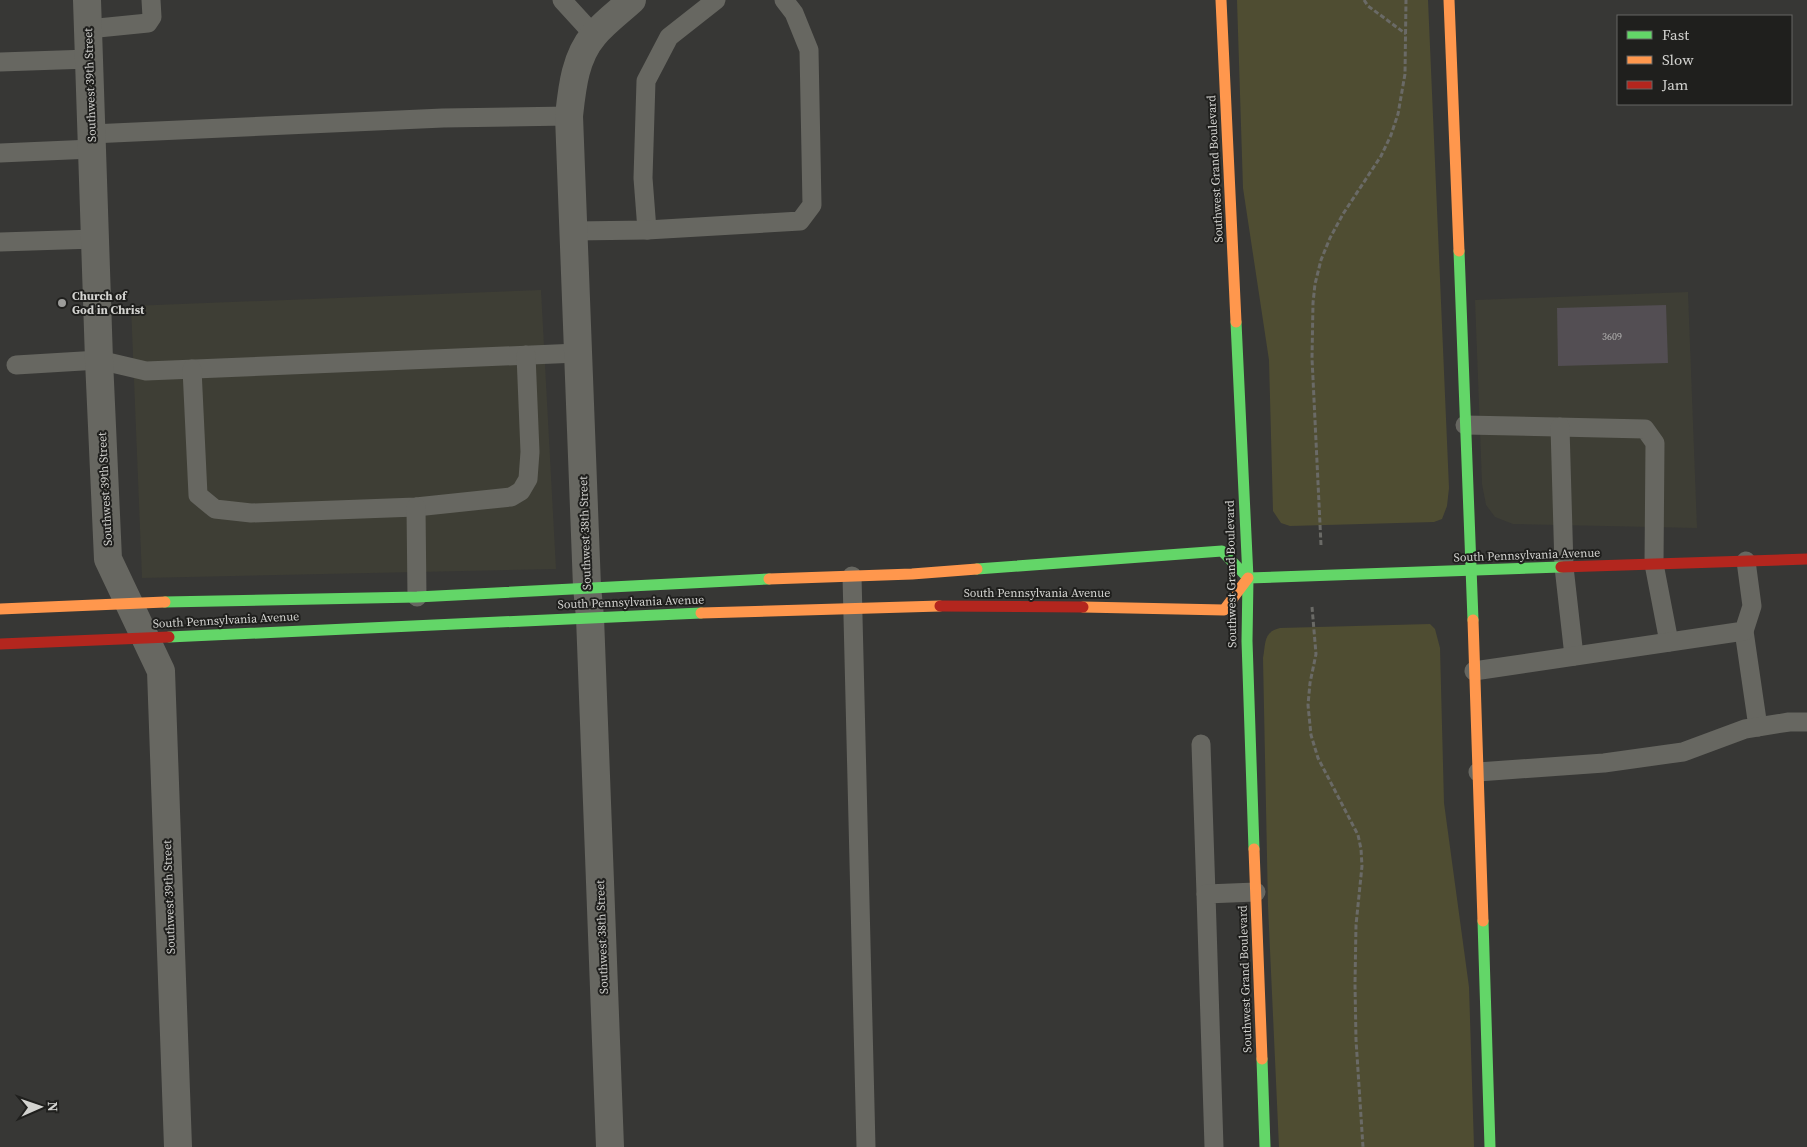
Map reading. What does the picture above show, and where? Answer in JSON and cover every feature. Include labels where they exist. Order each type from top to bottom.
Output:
[{"type":"main road","name":"Southwest Grand Boulevard","points":[[1221,0],[1248,578],[1246,641],[1265,1147]]},
{"type":"main road","points":[[1449,0],[1466,425],[1490,1147]]},
{"type":"main road","name":"South Pennsylvania Avenue","points":[[0,609],[416,597],[587,587],[912,574],[1222,551],[1248,578],[1807,559]]},
{"type":"main road","name":"South Pennsylvania Avenue","points":[[0,644],[590,617],[946,606],[1224,610],[1248,578]]},
{"type":"street","name":"Southwest 39th Street","points":[[87,0],[99,360],[108,559],[160,671],[178,1147]]},
{"type":"street","name":"Southwest 38th Street","points":[[610,1147],[569,116],[572,87],[579,61],[594,35],[632,0]]},
{"type":"lane","points":[[88,29],[148,23],[152,17],[151,0]]},
{"type":"lane","points":[[562,0],[594,35]]},
{"type":"lane","points":[[646,230],[642,178],[646,81],[669,37],[716,0]]},
{"type":"lane","points":[[574,231],[646,230],[800,221],[812,205],[809,50],[794,13],[784,0]]},
{"type":"lane","points":[[0,62],[89,59]]},
{"type":"lane","points":[[0,153],[92,142],[443,118],[569,116]]},
{"type":"lane","points":[[0,242],[95,239]]},
{"type":"lane","points":[[16,365],[99,360],[146,371],[578,353]]},
{"type":"lane","points":[[192,369],[198,495],[215,509],[251,513],[416,507],[511,497],[521,491],[528,479],[530,452],[526,355]]},
{"type":"lane","points":[[1466,425],[1645,429],[1655,443],[1654,564],[1669,642]]},
{"type":"lane","points":[[1560,427],[1564,567],[1574,656]]},
{"type":"lane","points":[[416,507],[416,597]]},
{"type":"lane","points":[[1746,561],[1752,606],[1744,631],[1758,727]]},
{"type":"lane","points":[[852,576],[866,1147]]},
{"type":"lane","points":[[1474,671],[1744,631]]},
{"type":"lane","points":[[1478,772],[1604,763],[1683,752],[1745,729],[1789,722],[1807,722]]},
{"type":"lane","points":[[1201,744],[1214,1147]]},
{"type":"lane","points":[[1206,894],[1256,892]]},
{"type":"path","points":[[1364,0],[1368,6],[1406,35]]},
{"type":"shaded area","points":[[1237,0],[1428,0],[1449,488],[1447,506],[1442,519],[1434,522],[1290,526],[1281,523],[1273,511],[1269,360],[1243,188]]},
{"type":"shaded area","points":[[541,290],[556,569],[142,578],[131,306]]},
{"type":"shaded area","points":[[1688,292],[1697,528],[1513,524],[1495,517],[1486,505],[1482,484],[1475,300]]},
{"type":"shaded area","points":[[1430,624],[1435,629],[1440,648],[1444,803],[1469,987],[1474,1147],[1279,1147],[1268,906],[1263,658],[1266,639],[1271,632],[1280,628]]},
{"type":"building","points":[[1666,305],[1668,363],[1558,366],[1557,308]]},
{"type":"traffic: fast","points":[[1459,251],[1473,620]]},
{"type":"traffic: fast","points":[[1236,322],[1248,578],[1247,641],[1254,849]]},
{"type":"traffic: fast","points":[[977,569],[1222,551],[1248,578],[1561,567]]},
{"type":"traffic: fast","points":[[165,602],[417,597],[769,579]]},
{"type":"traffic: fast","points":[[169,637],[701,613]]},
{"type":"traffic: fast","points":[[1483,921],[1490,1147]]},
{"type":"traffic: fast","points":[[1262,1059],[1265,1147]]},
{"type":"traffic: slow","points":[[1221,0],[1236,322]]},
{"type":"traffic: slow","points":[[1449,0],[1459,251]]},
{"type":"traffic: slow","points":[[769,579],[912,574],[977,569]]},
{"type":"traffic: slow","points":[[1083,607],[1224,610],[1248,578]]},
{"type":"traffic: slow","points":[[0,609],[165,602]]},
{"type":"traffic: slow","points":[[701,613],[940,606]]},
{"type":"traffic: slow","points":[[1473,620],[1483,921]]},
{"type":"traffic: slow","points":[[1254,849],[1262,1059]]},
{"type":"traffic: jam","points":[[1561,567],[1807,559]]},
{"type":"traffic: jam","points":[[940,606],[1083,607]]},
{"type":"traffic: jam","points":[[0,644],[169,637]]},
{"type":"place","name":"Church of God in Christ","points":[[62,303]]}]
